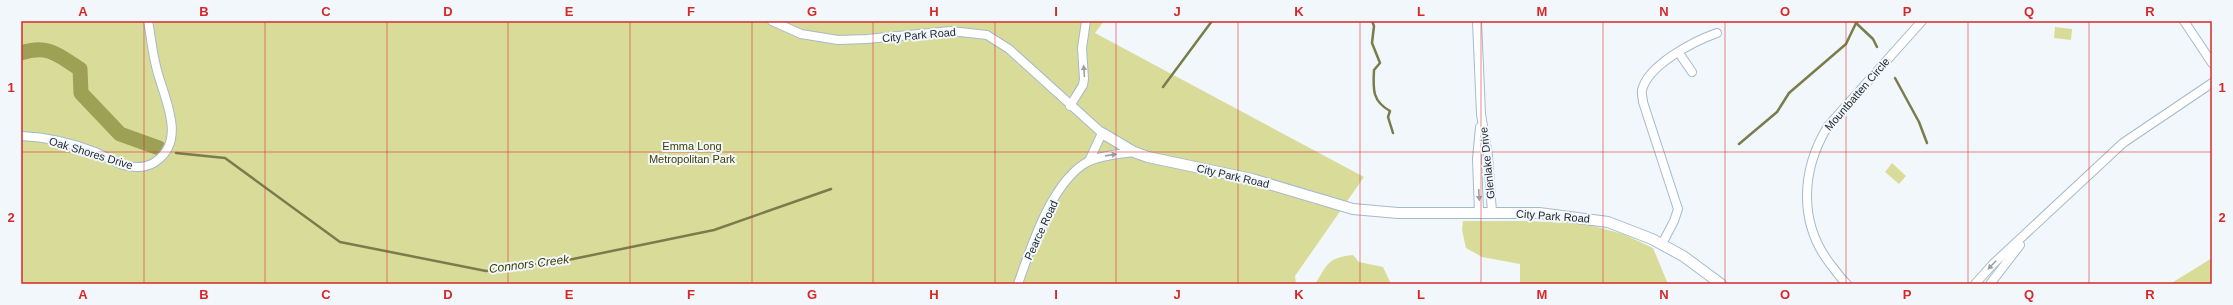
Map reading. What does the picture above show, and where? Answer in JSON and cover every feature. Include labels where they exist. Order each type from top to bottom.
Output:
[{"type":"street","name":"Oak Shores Drive","points":[[21,136],[69,144],[133,167],[150,165],[158,160],[172,139],[172,127],[156,66],[148,21]]},
{"type":"street","name":"City Park Road","points":[[772,21],[801,34],[838,40],[867,39],[951,31],[987,35],[1009,49],[1070,106],[1102,133],[1134,152],[1169,162],[1252,179],[1353,209],[1398,213],[1492,212],[1590,218],[1626,227],[1662,244],[1683,256],[1722,284]]},
{"type":"street","points":[[1070,106],[1083,85],[1082,48],[1086,21]]},
{"type":"street","name":"Glenlake Drive","points":[[1477,21],[1481,114],[1488,156],[1492,212]]},
{"type":"street","name":"Mountbatten Circle","points":[[1847,284],[1822,253],[1814,236],[1808,216],[1807,177],[1812,158],[1819,140],[1828,126],[1922,21]]},
{"type":"street","points":[[2184,21],[2212,63]]},
{"type":"street","points":[[1662,244],[1674,221],[1678,209],[1643,102],[1642,91],[1656,68],[1702,38],[1717,33]]},
{"type":"street","points":[[1679,53],[1692,72]]},
{"type":"street","points":[[1975,284],[1993,264],[2122,143],[2212,83]]},
{"type":"street","name":"Glenlake Drive","points":[[1479,212],[1477,159],[1481,114]]},
{"type":"street","points":[[1089,161],[1102,133]]},
{"type":"street","name":"Pearce Road","points":[[1018,284],[1029,251],[1053,200],[1067,181],[1089,161],[1105,156],[1134,152]]},
{"type":"street","points":[[1990,284],[2031,229]]},
{"type":"green space","name":"Emma Long Metropolitan Park","points":[[21,21],[1104,21],[1095,33],[1364,177],[1295,276],[1296,284],[21,284]]},
{"type":"green space","points":[[2055,27],[2072,29],[2071,40],[2054,38]]},
{"type":"green space","points":[[1892,163],[1906,176],[1899,184],[1885,172]]},
{"type":"green space","points":[[1463,221],[1529,221],[1586,224],[1623,234],[1653,248],[1668,284],[1520,284],[1520,264],[1482,257],[1466,248],[1462,230]]},
{"type":"green space","points":[[1353,255],[1359,262],[1383,267],[1391,284],[1315,284],[1329,263],[1344,256]]},
{"type":"green space","points":[[2212,258],[2212,284],[2170,284]]},
{"type":"waterway","points":[[1163,87],[1212,21]]},
{"type":"waterway","points":[[1372,21],[1374,26],[1372,43],[1380,63],[1374,70],[1374,89],[1377,99],[1390,111],[1388,117],[1393,133]]},
{"type":"waterway","points":[[1739,144],[1777,112],[1789,93],[1846,44],[1857,21]]},
{"type":"waterway","points":[[1856,23],[1873,39],[1877,47]]},
{"type":"waterway","name":"Connors Creek","points":[[21,53],[46,50],[59,55],[80,69],[81,93],[120,134],[159,148]]},
{"type":"waterway","points":[[1895,78],[1919,122],[1927,143]]},
{"type":"waterway","name":"Connors Creek","points":[[176,153],[225,158],[340,242],[486,271],[573,259],[714,230],[831,189]]}]
